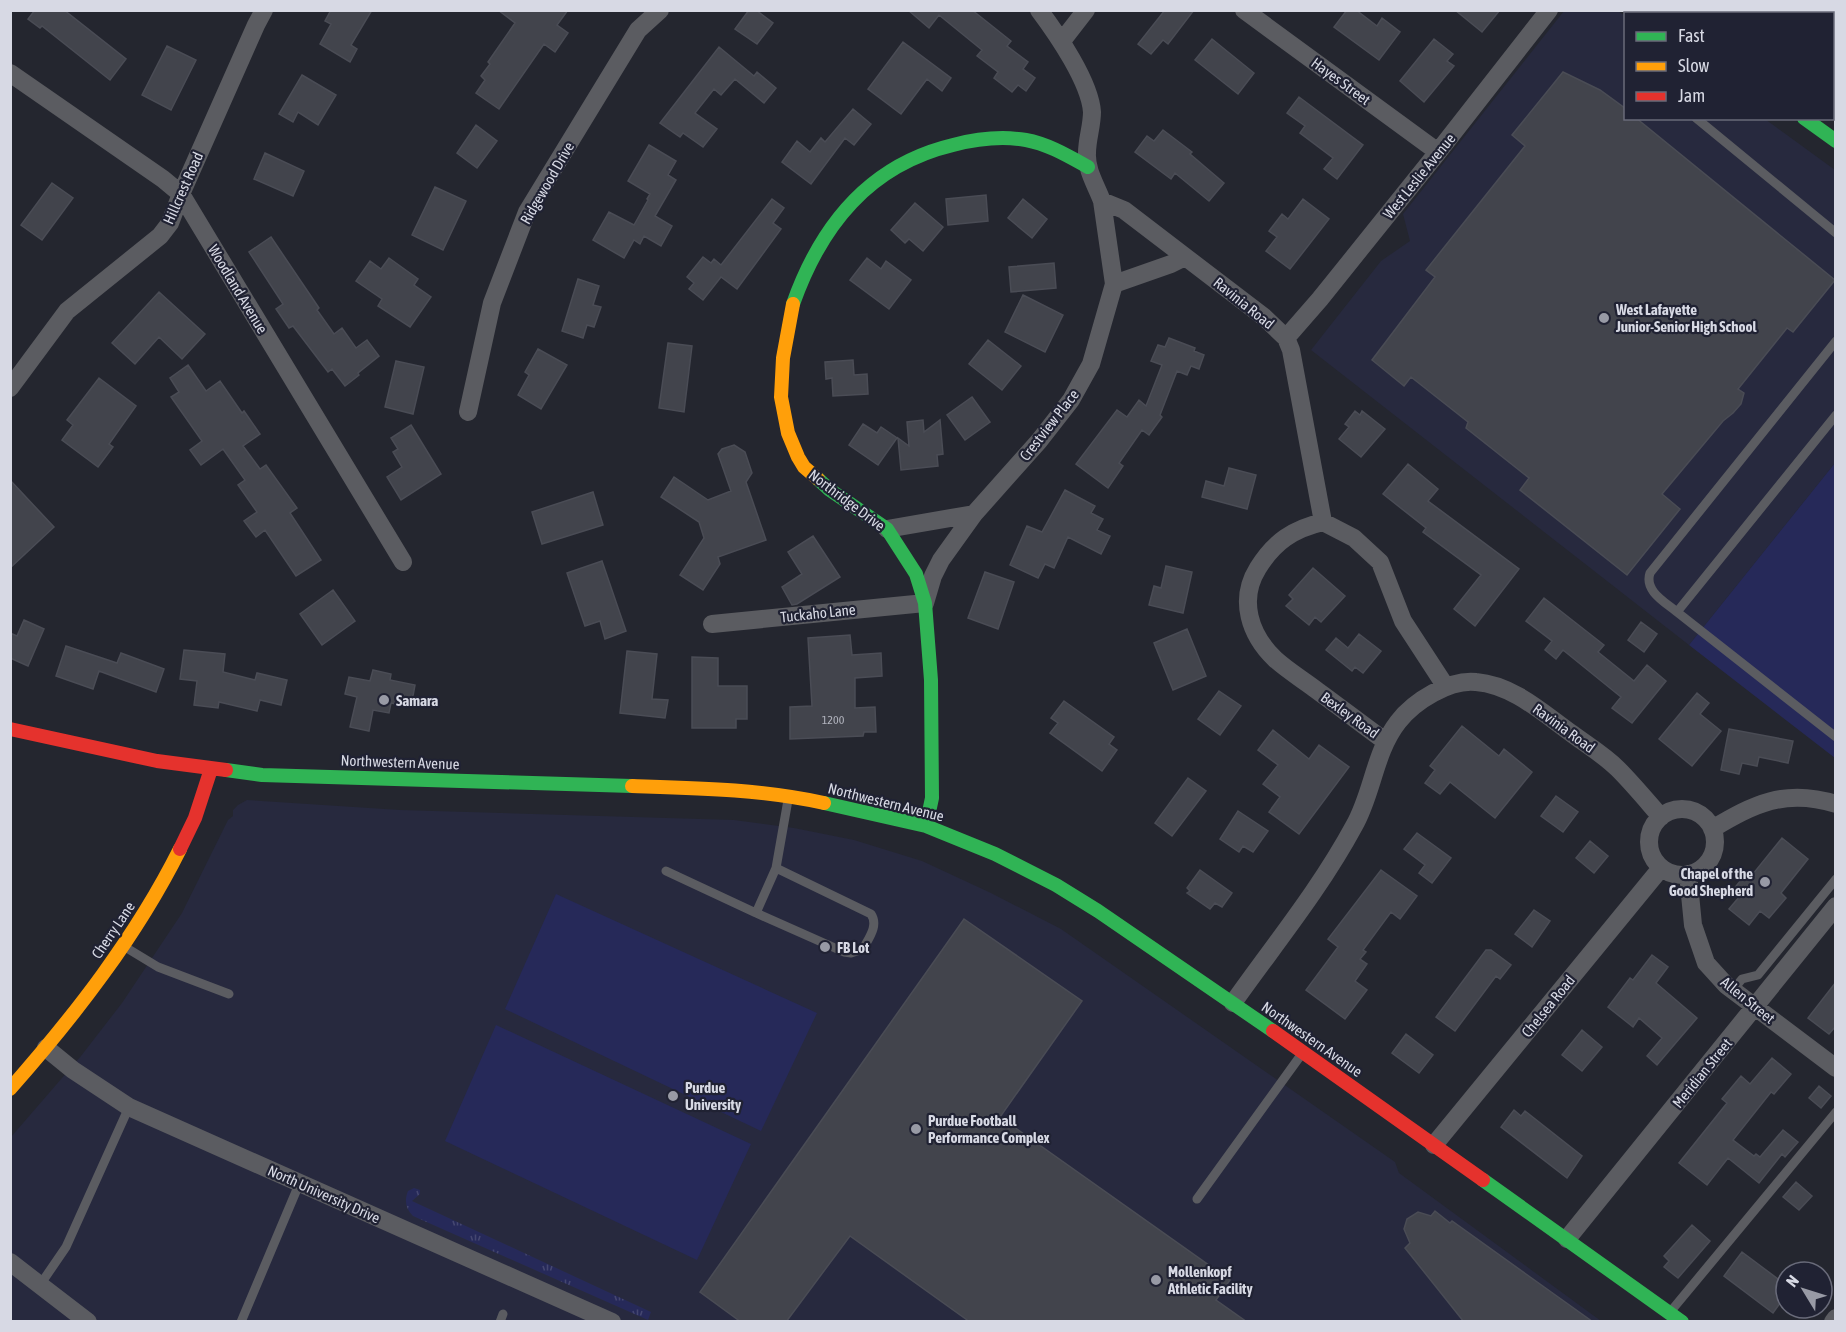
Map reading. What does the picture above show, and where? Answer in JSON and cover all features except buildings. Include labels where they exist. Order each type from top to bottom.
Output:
[{"type":"main road","points":[[1807,120],[1836,141]]},
{"type":"main road","name":"Northridge Drive","points":[[926,826],[932,798],[931,692],[925,603],[916,574],[887,529],[830,490],[804,467],[798,456],[788,433],[781,397],[783,358],[791,309],[803,276],[835,221],[858,195],[892,168],[935,149],[969,141],[1026,140],[1055,149],[1088,167]]},
{"type":"main road","name":"Northwestern Avenue","points":[[10,729],[157,760],[262,775],[727,789],[789,795],[926,826],[995,854],[1056,885],[1098,910],[1233,1003],[1682,1322]]},
{"type":"main road","name":"Cherry Lane","points":[[10,1089],[46,1048],[110,965],[161,887],[195,818],[212,769]]},
{"type":"street","name":"Hillcrest Road","points":[[10,388],[67,311],[160,236],[170,223],[264,10]]},
{"type":"street","name":"Ridgewood Drive","points":[[468,411],[492,303],[527,212],[638,30],[660,10]]},
{"type":"street","points":[[1039,10],[1062,41],[1087,91],[1092,110],[1087,152],[1088,167],[1102,201]]},
{"type":"street","points":[[1062,41],[1086,10]]},
{"type":"street","name":"Hayes Street","points":[[1244,10],[1438,152]]},
{"type":"street","name":"West Leslie Avenue","points":[[1286,338],[1438,152],[1549,10]]},
{"type":"street","name":"Woodland Avenue","points":[[10,73],[163,179],[181,194],[403,562]]},
{"type":"street","name":"Ravinia Road","points":[[1102,201],[1124,210],[1264,317],[1286,338],[1291,350],[1323,522]]},
{"type":"street","name":"Crestview Place","points":[[974,514],[1039,441],[1071,400],[1091,364],[1113,284],[1102,201]]},
{"type":"street","points":[[1113,284],[1185,257]]},
{"type":"street","points":[[887,529],[974,514]]},
{"type":"street","name":"Northridge Drive","points":[[925,603],[933,576],[941,560],[974,514]]},
{"type":"street","points":[[1323,522],[1354,538],[1380,562],[1403,621],[1446,687]]},
{"type":"street","name":"Bexley Road","points":[[1233,1003],[1349,837],[1359,817],[1385,741],[1276,660],[1258,640],[1249,617],[1247,603],[1252,578],[1265,557],[1278,543],[1302,527],[1323,522]]},
{"type":"street","name":"Tuckaho Lane","points":[[712,624],[925,603]]},
{"type":"street","name":"Ravinia Road","points":[[1385,741],[1399,721],[1417,702],[1446,687],[1475,681],[1502,687],[1528,702],[1606,758],[1661,817]]},
{"type":"street","points":[[1712,829],[1746,809],[1773,800],[1800,798],[1836,804]]},
{"type":"street","points":[[1689,810],[1699,814],[1712,829],[1714,848],[1711,857],[1697,871],[1679,875],[1669,873],[1661,868],[1650,852],[1649,842],[1654,824],[1670,812],[1689,810]]},
{"type":"street","name":"Chelsea Road","points":[[1434,1145],[1661,868]]},
{"type":"street","name":"Allen Street","points":[[1688,874],[1693,926],[1706,963],[1726,985],[1836,1068]]},
{"type":"street","name":"Meridian Street","points":[[1567,1239],[1836,906]]},
{"type":"street","name":"North University Drive","points":[[46,1048],[73,1070],[129,1107],[612,1322]]},
{"type":"street","points":[[10,1262],[88,1322]]},
{"type":"lane","points":[[1697,120],[1836,232]]},
{"type":"lane","points":[[1836,341],[1650,573],[1647,580],[1653,593],[1836,737]]},
{"type":"lane","points":[[1677,612],[1836,415]]},
{"type":"lane","points":[[756,913],[776,868],[789,795]]},
{"type":"lane","points":[[666,871],[756,913],[851,953],[863,950],[874,927],[875,919],[871,914],[776,868]]},
{"type":"lane","points":[[1733,990],[1742,979],[1758,975],[1836,879]]},
{"type":"lane","points":[[123,946],[158,967],[229,994]]},
{"type":"lane","points":[[1197,1199],[1303,1053]]},
{"type":"lane","points":[[40,1285],[66,1247],[129,1107]]},
{"type":"lane","points":[[1670,1313],[1836,1112]]},
{"type":"lane","points":[[241,1322],[300,1182]]},
{"type":"shaded area","points":[[1564,11],[1618,11],[1624,15],[1624,120],[1766,120],[1835,170],[1835,463],[1689,645],[1311,350],[1381,261],[1410,241],[1403,214]]},
{"type":"shaded area","name":"Purdue University","points":[[247,800],[400,810],[734,820],[794,828],[854,840],[922,861],[1061,929],[1395,1162],[1399,1173],[1601,1321],[11,1322],[11,1137],[81,1056],[122,1003],[182,913],[228,820],[233,816],[233,810]]},
{"type":"green space","points":[[1835,463],[1835,758],[1689,645]]},
{"type":"green space","points":[[556,894],[817,1013],[761,1131],[505,1009]]},
{"type":"green space","points":[[496,1025],[751,1144],[697,1260],[445,1141]]},
{"type":"green space","points":[[414,1188],[420,1190],[420,1194],[412,1201],[651,1312],[648,1320],[413,1216],[407,1208],[406,1201],[408,1191]]},
{"type":"traffic: fast","points":[[1807,120],[1836,141]]},
{"type":"traffic: fast","points":[[793,304],[804,275],[818,249],[852,202],[873,183],[923,154],[971,141],[998,138],[1017,139],[1050,147],[1088,167]]},
{"type":"traffic: fast","points":[[818,479],[830,490],[887,529],[916,574],[925,603],[931,680],[932,798],[926,826]]},
{"type":"traffic: fast","points":[[226,770],[262,775],[632,786]]},
{"type":"traffic: fast","points":[[824,803],[926,826],[995,854],[1056,885],[1098,911],[1273,1031]]},
{"type":"traffic: fast","points":[[1483,1180],[1682,1322]]},
{"type":"traffic: slow","points":[[793,304],[783,358],[781,397],[788,433],[798,457],[804,467],[818,479]]},
{"type":"traffic: slow","points":[[632,786],[752,792],[824,803]]},
{"type":"traffic: slow","points":[[10,1089],[58,1033],[103,974],[144,913],[180,849]]},
{"type":"traffic: jam","points":[[10,729],[157,761],[226,770]]},
{"type":"traffic: jam","points":[[180,849],[195,818],[211,769]]},
{"type":"traffic: jam","points":[[1273,1031],[1483,1180]]},
{"type":"place","name":"West Lafayette Junior-Senior High School","points":[[1604,318]]},
{"type":"place","name":"Samara","points":[[384,700]]},
{"type":"place","name":"Chapel of the Good Shepherd","points":[[1765,882]]},
{"type":"place","name":"FB Lot","points":[[825,947]]},
{"type":"place","name":"Purdue University","points":[[673,1096]]},
{"type":"place","name":"Purdue Football Performance Complex","points":[[916,1129]]},
{"type":"place","name":"Mollenkopf Athletic Facility","points":[[1156,1280]]}]
